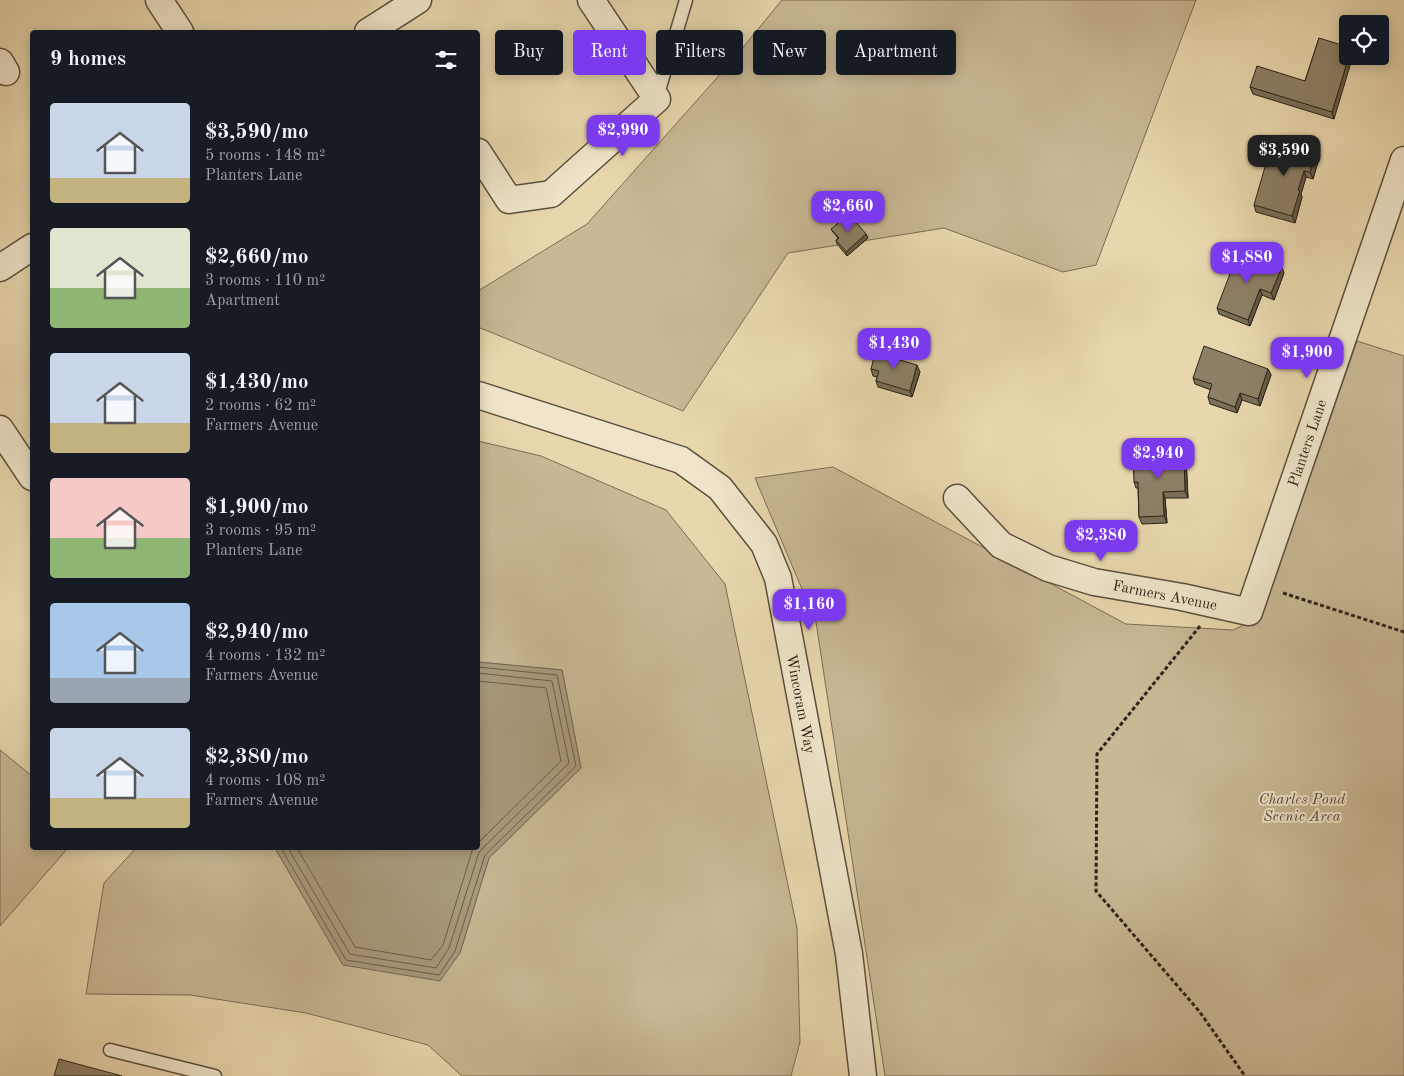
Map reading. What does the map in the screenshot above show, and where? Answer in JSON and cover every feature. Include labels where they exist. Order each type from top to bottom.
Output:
[{"type":"street","points":[[159,0],[179,30]]},
{"type":"street","points":[[384,28],[418,0]]},
{"type":"street","points":[[480,155],[510,200],[551,194],[657,99],[591,0]]},
{"type":"street","name":"Planters Lane","points":[[1249,612],[1404,160]]},
{"type":"street","points":[[0,268],[30,249]]},
{"type":"street","name":"Wincoram Way","points":[[480,396],[681,460],[720,488],[764,544],[778,578],[847,945],[863,1076]]},
{"type":"street","points":[[0,429],[30,475]]},
{"type":"street","name":"Farmers Avenue","points":[[957,498],[1001,544],[1048,568],[1094,582],[1249,612]]},
{"type":"lane","points":[[657,99],[686,0]]},
{"type":"lane","points":[[110,1050],[196,1074],[215,1076]]},
{"type":"path","points":[[1259,584],[1404,632]]},
{"type":"path","points":[[1217,605],[1097,754],[1096,891],[1198,1011],[1244,1076]]},
{"type":"green space","points":[[782,0],[1196,0],[1096,265],[1063,272],[944,228],[788,253],[683,411],[480,328],[480,290],[587,224],[719,75],[743,75],[743,47],[753,35],[753,75],[826,75],[826,30],[757,30]]},
{"type":"green space","name":"Charles Pond Scenic Area","points":[[1357,341],[1404,356],[1404,1076],[885,1076],[816,622],[755,478],[833,467],[1126,624],[1233,630],[1261,617]]},
{"type":"green space","points":[[480,441],[541,456],[666,510],[725,584],[797,928],[800,1042],[791,1076],[462,1076],[428,1045],[306,1013],[190,995],[86,994],[104,883],[134,850],[276,850],[343,965],[460,953],[489,858],[581,768],[562,670],[480,662]]},
{"type":"green space","points":[[0,750],[30,774],[30,850],[66,850],[0,926]]},
{"type":"water","points":[[480,662],[562,670],[581,768],[489,858],[460,953],[440,981],[343,965],[276,850],[480,850]]},
{"type":"building","points":[[1319,38],[1339,44],[1339,65],[1346,65],[1332,112],[1250,87],[1257,66],[1305,81]]},
{"type":"building","points":[[1273,139],[1317,152],[1310,172],[1304,171],[1292,216],[1254,205]]},
{"type":"building","points":[[849,214],[866,234],[846,252],[836,240],[839,238],[831,229]]},
{"type":"building","points":[[1239,250],[1282,267],[1271,293],[1260,289],[1248,320],[1217,308]]},
{"type":"building","points":[[1204,346],[1268,369],[1258,399],[1240,393],[1235,407],[1208,397],[1212,384],[1193,378]]},
{"type":"building","points":[[881,347],[892,350],[890,357],[917,365],[910,391],[876,381],[879,371],[871,369],[875,353],[879,354]]},
{"type":"building","points":[[1184,451],[1185,491],[1163,492],[1164,516],[1139,517],[1138,482],[1134,482],[1133,454]]},
{"type":"building","points":[[59,1059],[122,1076],[54,1076]]}]
